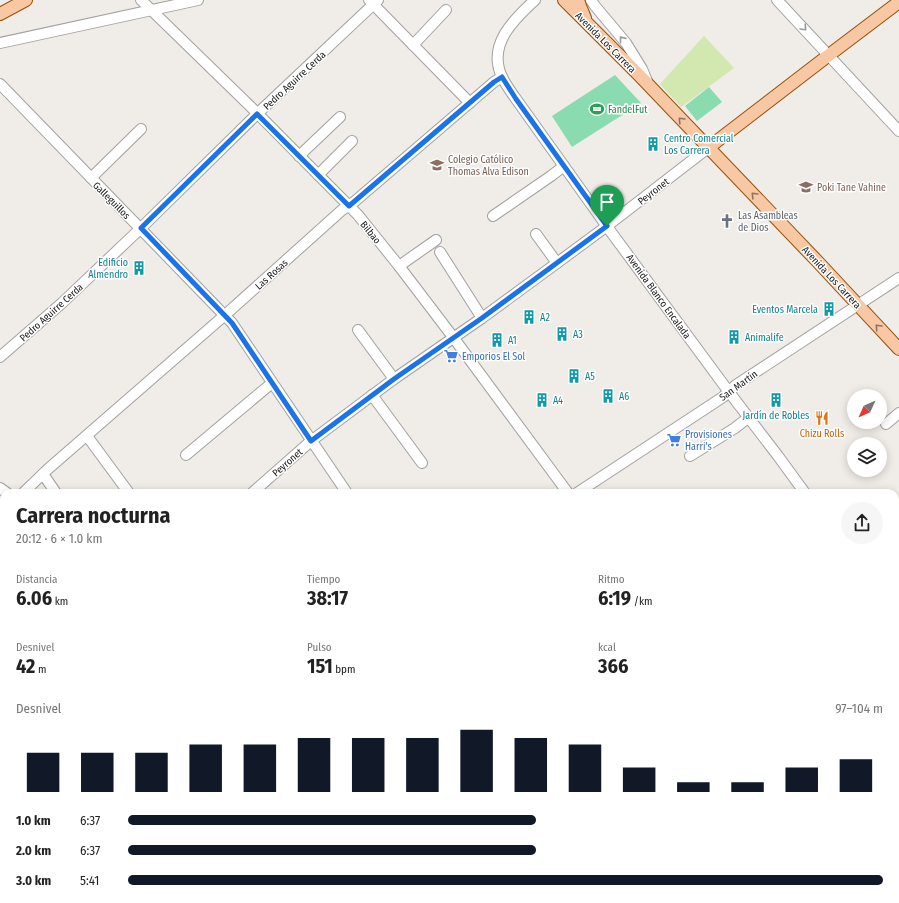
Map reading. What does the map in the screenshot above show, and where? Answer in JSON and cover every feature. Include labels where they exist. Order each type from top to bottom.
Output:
[{"type":"main road","points":[[0,14],[26,0]]},
{"type":"main road","name":"Avenida Los Carrera","points":[[564,0],[648,85],[899,349]]},
{"type":"main road","points":[[578,0],[583,14],[594,31]]},
{"type":"main road","name":"Peyronet","points":[[708,148],[899,2]]},
{"type":"street","name":"Bilbao","points":[[141,0],[358,215],[453,337],[565,489]]},
{"type":"street","points":[[0,43],[198,0]]},
{"type":"street","points":[[502,77],[498,61],[498,51],[501,39],[514,20],[535,0]]},
{"type":"street","points":[[777,0],[899,131]]},
{"type":"street","points":[[373,2],[470,103]]},
{"type":"street","name":"Pedro Aguirre Cerda","points":[[0,357],[62,303],[141,228],[373,2]]},
{"type":"street","name":"Avenida Los Carrera","points":[[593,3],[626,43],[642,69],[648,85]]},
{"type":"street","points":[[413,45],[446,10]]},
{"type":"street","name":"Las Rosas","points":[[27,489],[342,210],[349,206],[494,82],[502,77]]},
{"type":"street","name":"Avenida Blanco Encalada","points":[[502,77],[516,99],[607,226],[802,489]]},
{"type":"street","name":"Galleguillos","points":[[0,84],[235,326],[344,489]]},
{"type":"street","points":[[300,156],[340,117]]},
{"type":"street","points":[[91,178],[141,129]]},
{"type":"street","points":[[318,175],[352,141]]},
{"type":"street","name":"Peyronet","points":[[257,489],[311,441],[394,379],[482,318],[557,263],[708,148]]},
{"type":"street","points":[[493,216],[564,166]]},
{"type":"street","points":[[536,234],[557,263]]},
{"type":"street","points":[[399,266],[436,240]]},
{"type":"street","points":[[440,252],[482,318]]},
{"type":"street","name":"San Martín","points":[[583,489],[721,398],[736,385],[899,278]]},
{"type":"street","points":[[358,330],[394,379]]},
{"type":"street","points":[[186,455],[272,383]]},
{"type":"street","points":[[372,395],[422,463]]},
{"type":"street","points":[[887,423],[899,412]]},
{"type":"street","points":[[690,456],[735,428],[749,417]]},
{"type":"street","points":[[87,436],[125,489]]},
{"type":"street","points":[[43,474],[53,489]]},
{"type":"green space","points":[[704,36],[734,68],[681,107],[660,84]]},
{"type":"green space","name":"FandelFut","points":[[615,75],[641,103],[572,147],[552,116]]},
{"type":"green space","points":[[709,87],[722,102],[697,121],[685,106]]},
{"type":"place","name":"FandelFut","points":[[597,109]]},
{"type":"place","name":"Centro Comercial Los Carrera","points":[[653,144]]},
{"type":"place","name":"Colegio Católico Thomas Alva Edison","points":[[437,165]]},
{"type":"place","name":"Poki Tane Vahine","points":[[806,187]]},
{"type":"place","name":"Las Asambleas de Dios","points":[[727,221]]},
{"type":"place","name":"Edificio Almendro","points":[[139,268]]},
{"type":"place","name":"Eventos Marcela","points":[[829,309]]},
{"type":"place","name":"A2","points":[[529,317]]},
{"type":"place","name":"A3","points":[[562,334]]},
{"type":"place","name":"Animalife","points":[[734,337]]},
{"type":"place","name":"A1","points":[[497,340]]},
{"type":"place","name":"Emporios El Sol","points":[[451,356]]},
{"type":"place","name":"A5","points":[[574,376]]},
{"type":"place","name":"A6","points":[[608,396]]},
{"type":"place","name":"A4","points":[[542,400]]},
{"type":"place","name":"Jardín de Robles","points":[[776,400]]},
{"type":"place","name":"Chizu Rolls","points":[[822,418]]},
{"type":"place","name":"Provisiones Harri's","points":[[674,440]]},
{"type":"route","points":[[502,77],[516,99],[607,226],[482,318],[394,379],[311,441],[235,326],[141,228],[257,114],[349,206],[494,82],[502,77]]}]
